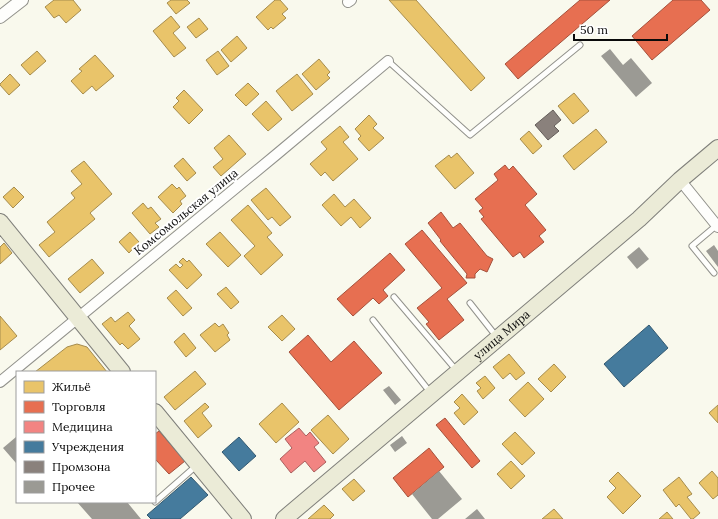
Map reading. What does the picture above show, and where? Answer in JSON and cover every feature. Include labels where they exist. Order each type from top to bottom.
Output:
[{"type":"main road","name":"улица Мира","points":[[284,519],[639,219],[680,180],[718,148]]},
{"type":"main road","points":[[0,222],[121,371]]},
{"type":"main road","points":[[156,413],[243,519]]},
{"type":"street","points":[[0,17],[22,0]]},
{"type":"street","name":"Комсомольская улица","points":[[0,382],[277,154],[388,60]]},
{"type":"street","points":[[680,180],[717,226]]},
{"type":"lane","points":[[388,60],[470,135],[580,45]]},
{"type":"lane","points":[[714,273],[692,246],[717,226]]},
{"type":"lane","points":[[394,297],[458,372]]},
{"type":"lane","points":[[470,303],[498,339]]},
{"type":"lane","points":[[372,320],[432,394]]},
{"type":"lane","points":[[156,500],[198,464]]},
{"type":"building: Жильё","points":[[54,0],[73,0],[81,10],[66,23],[59,15],[54,18],[45,7]]},
{"type":"building: Жильё","points":[[171,0],[187,0],[190,3],[176,14],[167,3]]},
{"type":"building: Жильё","points":[[275,0],[280,0],[288,9],[282,14],[286,18],[273,29],[271,27],[268,30],[256,17]]},
{"type":"building: Жильё","points":[[389,0],[416,0],[485,78],[471,91]]},
{"type":"building: Жильё","points":[[171,16],[180,27],[173,33],[186,48],[174,57],[153,31]]},
{"type":"building: Жильё","points":[[199,18],[208,29],[196,38],[187,27]]},
{"type":"building: Жильё","points":[[237,36],[247,48],[231,62],[221,50]]},
{"type":"building: Жильё","points":[[37,51],[46,61],[30,75],[21,65]]},
{"type":"building: Жильё","points":[[218,51],[229,66],[217,75],[206,60]]},
{"type":"building: Жильё","points":[[95,55],[114,76],[96,91],[92,86],[83,94],[71,81],[82,71],[79,69]]},
{"type":"building: Жильё","points":[[319,59],[330,72],[327,75],[330,78],[316,90],[302,74]]},
{"type":"building: Жильё","points":[[10,74],[20,85],[9,95],[0,84]]},
{"type":"building: Жильё","points":[[297,74],[313,94],[292,111],[276,91]]},
{"type":"building: Жильё","points":[[248,83],[259,94],[246,106],[235,95]]},
{"type":"building: Жильё","points":[[184,90],[203,110],[189,124],[173,107],[179,101],[176,98]]},
{"type":"building: Жильё","points":[[574,93],[589,111],[573,124],[558,106]]},
{"type":"building: Жильё","points":[[266,101],[282,119],[268,131],[252,114]]},
{"type":"building: Жильё","points":[[369,115],[377,124],[373,128],[384,138],[369,151],[358,139],[361,136],[355,129]]},
{"type":"building: Жильё","points":[[340,126],[349,137],[343,142],[358,159],[333,181],[325,172],[321,176],[310,164],[327,149],[321,142]]},
{"type":"building: Жильё","points":[[596,129],[607,142],[574,170],[563,156]]},
{"type":"building: Жильё","points":[[529,131],[542,146],[533,154],[520,139]]},
{"type":"building: Жильё","points":[[229,135],[246,154],[221,176],[213,167],[223,159],[214,148]]},
{"type":"building: Жильё","points":[[457,153],[474,173],[455,189],[435,166],[449,155],[451,158]]},
{"type":"building: Жильё","points":[[183,158],[196,173],[187,181],[174,166]]},
{"type":"building: Жильё","points":[[84,161],[112,194],[90,213],[95,219],[49,257],[39,245],[55,232],[47,222],[75,198],[71,193],[82,184],[71,171]]},
{"type":"building: Жильё","points":[[172,184],[177,189],[179,187],[186,196],[180,201],[182,204],[173,213],[158,197]]},
{"type":"building: Жильё","points":[[14,187],[24,197],[13,208],[3,197]]},
{"type":"building: Жильё","points":[[266,188],[291,217],[280,226],[272,217],[268,220],[251,200]]},
{"type":"building: Жильё","points":[[334,194],[345,207],[354,199],[371,218],[360,228],[351,217],[341,226],[322,205]]},
{"type":"building: Жильё","points":[[143,203],[148,209],[151,207],[161,219],[155,223],[159,227],[150,234],[132,213]]},
{"type":"building: Жильё","points":[[248,205],[272,233],[267,237],[283,255],[261,275],[244,256],[255,246],[231,220]]},
{"type":"building: Жильё","points":[[130,232],[139,242],[129,253],[119,242]]},
{"type":"building: Жильё","points":[[220,232],[241,255],[228,267],[206,244]]},
{"type":"building: Жильё","points":[[4,243],[12,253],[0,264],[0,247]]},
{"type":"building: Жильё","points":[[183,258],[187,262],[189,260],[202,275],[187,289],[169,270],[176,264],[180,268],[183,265],[179,262]]},
{"type":"building: Жильё","points":[[92,259],[104,273],[80,293],[68,279]]},
{"type":"building: Жильё","points":[[226,287],[239,302],[231,309],[217,294]]},
{"type":"building: Жильё","points":[[176,290],[192,308],[183,316],[167,298]]},
{"type":"building: Жильё","points":[[128,312],[135,320],[129,326],[140,339],[128,349],[122,343],[120,345],[102,324],[111,317],[115,322]]},
{"type":"building: Жильё","points":[[282,315],[295,329],[282,341],[268,327]]},
{"type":"building: Жильё","points":[[0,316],[17,336],[0,350]]},
{"type":"building: Жильё","points":[[215,323],[219,327],[223,324],[229,333],[227,335],[230,340],[215,352],[200,335]]},
{"type":"building: Жильё","points":[[184,333],[196,348],[186,357],[174,342]]},
{"type":"building: Жильё","points":[[77,344],[87,347],[106,371],[36,371],[67,347]]},
{"type":"building: Жильё","points":[[509,354],[525,373],[516,380],[510,373],[503,379],[493,367]]},
{"type":"building: Жильё","points":[[554,364],[566,377],[551,392],[538,379]]},
{"type":"building: Жильё","points":[[195,371],[206,384],[175,410],[164,397]]},
{"type":"building: Жильё","points":[[485,376],[495,388],[483,399],[477,391],[481,388],[476,383]]},
{"type":"building: Жильё","points":[[528,382],[544,399],[525,417],[509,400]]},
{"type":"building: Жильё","points":[[462,394],[478,412],[464,425],[454,413],[460,408],[454,402]]},
{"type":"building: Жильё","points":[[205,403],[209,407],[202,413],[212,426],[198,438],[184,421]]},
{"type":"building: Жильё","points":[[282,403],[299,422],[276,443],[259,424]]},
{"type":"building: Жильё","points":[[718,405],[718,423],[709,413]]},
{"type":"building: Жильё","points":[[328,415],[349,439],[333,454],[311,430]]},
{"type":"building: Жильё","points":[[515,432],[535,453],[522,465],[502,444]]},
{"type":"building: Жильё","points":[[511,461],[525,476],[511,489],[497,474]]},
{"type":"building: Жильё","points":[[712,471],[718,478],[718,495],[713,499],[699,483]]},
{"type":"building: Жильё","points":[[618,472],[641,496],[623,514],[607,497],[616,488],[609,481]]},
{"type":"building: Жильё","points":[[679,477],[692,494],[687,497],[700,513],[693,519],[691,519],[679,504],[676,507],[663,490]]},
{"type":"building: Жильё","points":[[354,479],[365,491],[353,501],[342,489]]},
{"type":"building: Жильё","points":[[324,505],[334,515],[330,519],[308,519]]},
{"type":"building: Жильё","points":[[554,509],[563,519],[542,519]]},
{"type":"building: Жильё","points":[[667,512],[673,519],[659,519]]},
{"type":"building: Торговля","points":[[580,0],[610,0],[518,79],[505,64]]},
{"type":"building: Торговля","points":[[673,0],[701,0],[710,10],[652,60],[632,36]]},
{"type":"building: Торговля","points":[[505,165],[509,170],[513,166],[537,194],[525,205],[546,230],[539,236],[544,242],[524,258],[520,252],[513,257],[481,219],[484,217],[479,211],[483,208],[475,199],[498,180],[494,174]]},
{"type":"building: Торговля","points":[[441,212],[453,228],[460,223],[487,256],[493,259],[487,272],[480,269],[475,274],[475,278],[466,278],[467,274],[440,241],[441,240],[428,223]]},
{"type":"building: Торговля","points":[[422,230],[467,283],[447,299],[464,320],[439,340],[426,324],[429,322],[417,308],[442,288],[405,244]]},
{"type":"building: Торговля","points":[[390,253],[405,270],[383,290],[388,296],[379,304],[373,298],[353,316],[337,299]]},
{"type":"building: Торговля","points":[[308,335],[331,362],[354,341],[382,373],[339,410],[289,352]]},
{"type":"building: Торговля","points":[[445,418],[480,461],[472,468],[436,425]]},
{"type":"building: Торговля","points":[[159,431],[185,461],[169,474],[156,460],[156,433]]},
{"type":"building: Торговля","points":[[429,448],[444,467],[408,497],[393,478]]},
{"type":"building: Медицина","points":[[299,428],[306,436],[310,432],[319,443],[314,447],[326,462],[314,472],[305,461],[291,473],[280,459],[292,448],[285,439]]},
{"type":"building: Учреждения","points":[[649,325],[668,348],[624,387],[604,364]]},
{"type":"building: Учреждения","points":[[239,437],[256,456],[239,471],[222,452]]},
{"type":"building: Учреждения","points":[[191,477],[208,495],[180,519],[151,519],[147,515]]},
{"type":"building: Промзона","points":[[553,110],[561,120],[554,126],[559,131],[548,140],[535,125]]},
{"type":"building: Прочее","points":[[610,49],[623,65],[631,58],[652,83],[636,97],[601,56]]},
{"type":"building: Прочее","points":[[714,245],[718,251],[718,267],[706,251]]},
{"type":"building: Прочее","points":[[639,247],[649,259],[637,269],[627,257]]},
{"type":"building: Прочее","points":[[389,386],[401,400],[395,405],[383,390]]},
{"type":"building: Прочее","points":[[402,436],[407,443],[395,452],[390,445]]},
{"type":"building: Прочее","points":[[16,437],[16,463],[3,448]]},
{"type":"building: Прочее","points":[[439,471],[462,499],[438,519],[432,519],[412,494]]},
{"type":"building: Прочее","points":[[78,503],[128,503],[141,519],[92,519]]},
{"type":"building: Прочее","points":[[477,509],[485,519],[465,519]]}]
